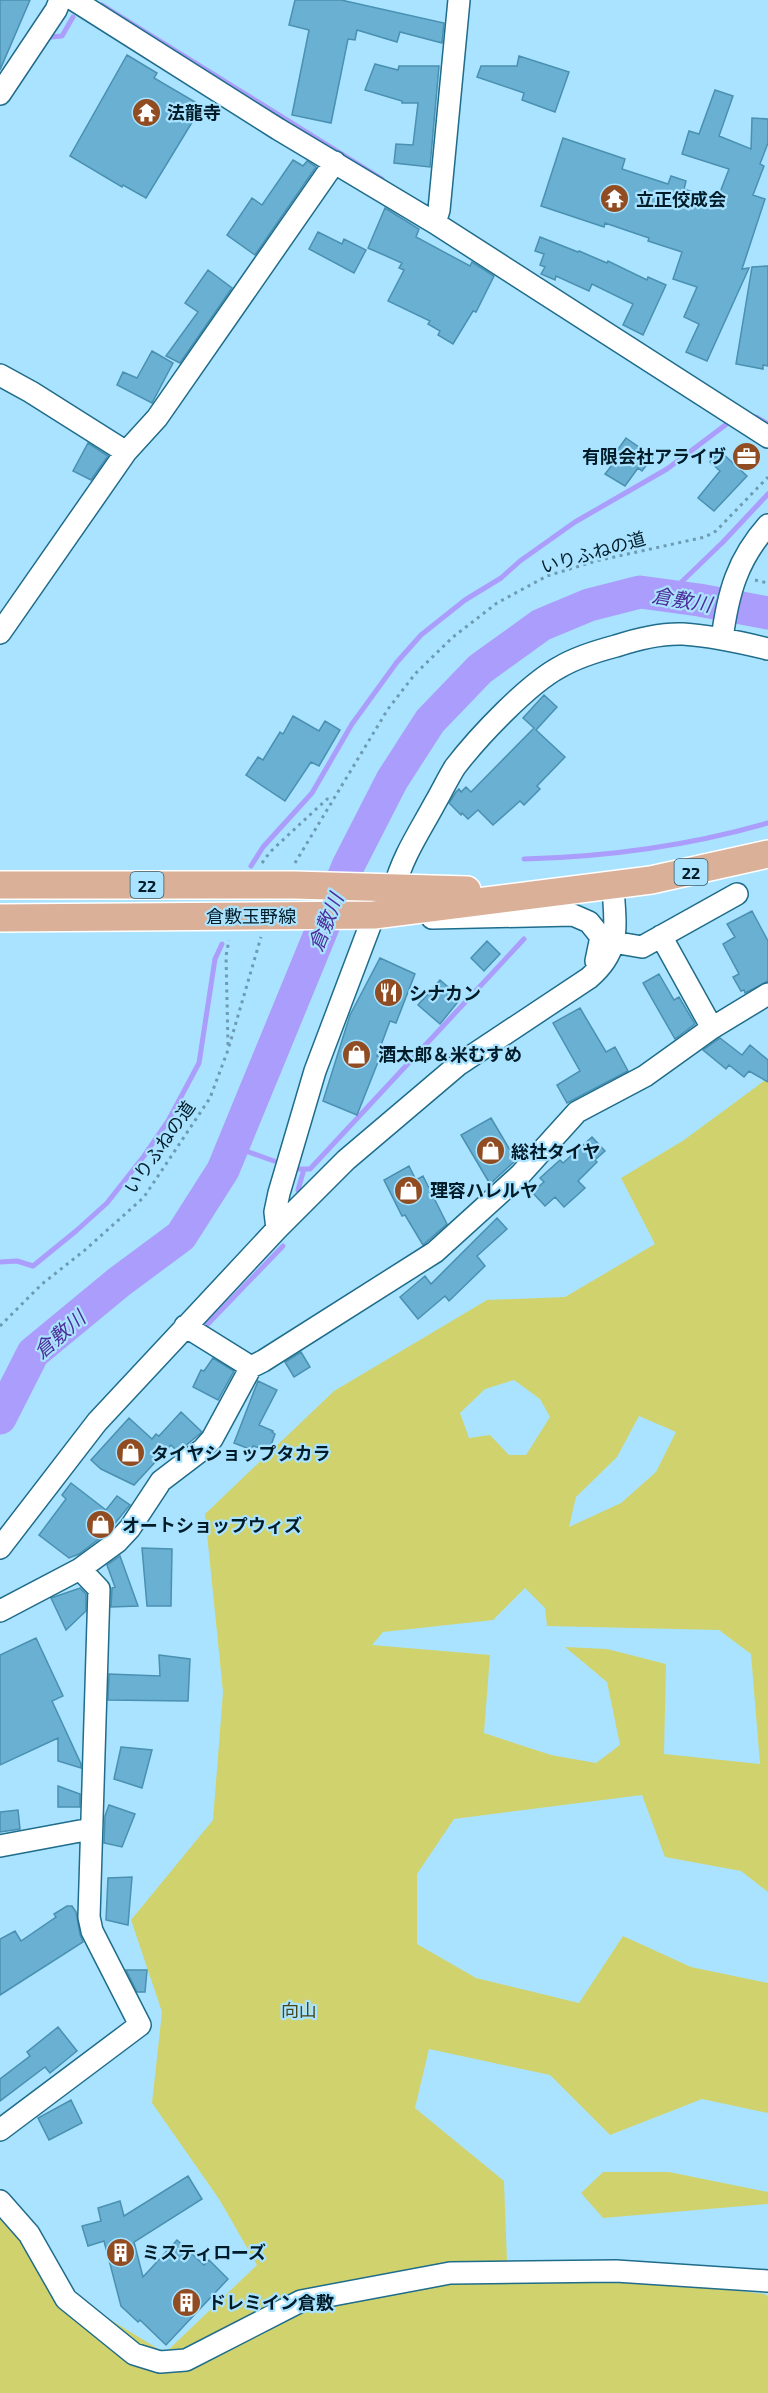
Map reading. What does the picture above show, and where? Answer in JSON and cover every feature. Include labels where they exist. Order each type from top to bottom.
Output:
[{"type":"main road","name":"倉敷玉野線","points":[[0,918],[272,924],[374,915],[613,886],[661,878],[768,854]]},
{"type":"main road","name":"倉敷玉野線","points":[[0,885],[294,874],[387,889],[572,891]]},
{"type":"street","points":[[0,94],[56,10],[60,0]]},
{"type":"street","points":[[74,0],[334,162],[436,217],[768,437]]},
{"type":"street","points":[[436,217],[459,0]]},
{"type":"street","points":[[0,633],[126,452],[157,418],[334,162]]},
{"type":"street","points":[[0,375],[126,452]]},
{"type":"street","points":[[723,635],[733,583],[741,562],[768,525]]},
{"type":"street","points":[[387,889],[455,768],[501,716],[538,682],[560,667],[596,652],[640,639],[681,634],[723,635],[768,648]]},
{"type":"street","points":[[0,1548],[97,1422],[277,1229],[346,1160],[458,1065],[602,968],[610,956],[615,930],[613,886]]},
{"type":"street","points":[[613,942],[642,947],[737,894]]},
{"type":"street","points":[[277,1229],[275,1212],[288,1155],[315,1071],[374,915],[435,918],[573,915],[589,922],[601,937],[600,953],[589,978]]},
{"type":"street","points":[[661,936],[712,1028]]},
{"type":"street","points":[[0,1611],[80,1569],[117,1542],[130,1528],[161,1481],[203,1449],[212,1439],[251,1366],[263,1361],[435,1252],[520,1175],[577,1112],[645,1076],[712,1028],[768,994]]},
{"type":"street","points":[[185,1326],[251,1366]]},
{"type":"street","points":[[0,2130],[140,2025],[90,1924],[99,1590],[80,1569]]},
{"type":"street","points":[[0,1846],[80,1831],[91,1832]]},
{"type":"street","points":[[0,2201],[29,2234],[66,2299],[134,2354],[160,2362],[186,2360],[301,2301],[450,2273],[616,2271],[768,2282]]},
{"type":"path","name":"いりふねの道","points":[[294,874],[331,800],[388,709],[415,674],[453,638],[497,603],[547,576],[596,561],[705,537],[716,531],[768,477]]},
{"type":"path","points":[[262,863],[270,852],[327,799],[331,800]]},
{"type":"path","name":"いりふねの道","points":[[0,1326],[42,1284],[85,1250],[144,1197],[210,1098],[272,924]]},
{"type":"path","points":[[228,1050],[226,956],[229,940]]},
{"type":"green space","name":"向山","points":[[768,1078],[768,1892],[741,1871],[665,1857],[642,1795],[454,1819],[417,1874],[417,1944],[476,1978],[579,2003],[623,1936],[691,1967],[768,1983],[768,2113],[702,2099],[610,2135],[550,2075],[429,2049],[415,2108],[504,2181],[507,2262],[765,2294],[768,2297],[768,2393],[0,2393],[0,2218],[73,2297],[165,2353],[257,2265],[219,2199],[152,2103],[162,2012],[131,1920],[213,1820],[223,1692],[205,1514],[334,1391],[487,1300],[565,1297],[655,1244],[621,1178],[684,1140]],"holes":[[[514,1380],[540,1399],[550,1417],[526,1455],[509,1455],[490,1435],[469,1438],[460,1413],[485,1389]],[[639,1416],[676,1432],[656,1472],[621,1503],[569,1527],[576,1497],[617,1457]],[[525,1588],[545,1608],[547,1626],[719,1630],[751,1654],[760,1764],[664,1754],[666,1664],[607,1649],[565,1647],[607,1682],[620,1745],[596,1763],[551,1755],[484,1733],[490,1655],[372,1645],[383,1632],[493,1620]]]},
{"type":"green space","points":[[603,2172],[669,2172],[768,2192],[768,2204],[603,2218],[581,2193]]},
{"type":"building","points":[[0,0],[30,0],[0,70]]},
{"type":"building","points":[[295,0],[341,0],[444,23],[442,43],[400,32],[397,42],[357,30],[355,40],[348,39],[331,123],[292,115],[309,30],[289,25]]},
{"type":"building","name":"法龍寺","points":[[127,55],[157,73],[154,78],[202,106],[146,198],[123,185],[122,187],[70,156]]},
{"type":"building","points":[[519,56],[569,72],[555,112],[522,100],[524,93],[477,77],[481,66],[517,66]]},
{"type":"building","points":[[375,64],[398,70],[399,66],[439,66],[430,167],[394,163],[396,144],[413,145],[418,103],[402,103],[402,101],[365,90]]},
{"type":"building","points":[[715,90],[733,96],[719,136],[751,149],[752,118],[768,119],[768,143],[760,164],[764,166],[753,195],[765,199],[742,269],[749,268],[707,361],[686,352],[699,324],[684,317],[697,287],[673,279],[682,252],[605,223],[604,227],[541,206],[563,138],[625,159],[622,169],[668,184],[671,176],[686,181],[684,189],[717,200],[729,169],[682,154],[689,131],[699,134]]},
{"type":"building","points":[[293,160],[303,166],[307,161],[316,167],[255,255],[227,235],[252,198],[262,205]]},
{"type":"building","points":[[385,208],[419,229],[416,237],[470,266],[472,262],[494,276],[476,312],[473,311],[453,344],[438,335],[440,331],[428,324],[430,321],[388,301],[404,270],[399,268],[402,263],[368,248]]},
{"type":"building","points":[[318,232],[342,244],[344,239],[366,250],[354,273],[309,249]]},
{"type":"building","points":[[540,237],[607,263],[608,261],[647,280],[648,277],[666,285],[643,335],[623,325],[633,304],[592,284],[589,291],[556,276],[555,280],[541,274],[545,267],[540,265],[544,254],[535,251]]},
{"type":"building","points":[[768,266],[768,366],[763,365],[763,369],[736,364],[752,267]]},
{"type":"building","points":[[208,270],[232,288],[180,363],[166,356],[198,312],[185,303]]},
{"type":"building","points":[[152,351],[173,363],[152,403],[117,385],[123,372],[137,378]]},
{"type":"building","points":[[626,438],[653,457],[642,471],[638,468],[625,486],[605,474],[620,455],[616,452]]},
{"type":"building","points":[[88,443],[108,456],[91,480],[73,471]]},
{"type":"building","points":[[720,451],[747,476],[714,511],[698,498],[720,471],[710,462]]},
{"type":"building","points":[[544,695],[557,707],[536,730],[565,757],[537,786],[540,789],[524,805],[520,801],[493,825],[478,810],[468,819],[462,813],[461,815],[449,803],[456,792],[459,789],[461,792],[466,787],[471,792],[534,728],[523,718]]},
{"type":"building","points":[[293,716],[319,731],[325,721],[340,730],[319,766],[311,762],[285,801],[246,775],[258,757],[263,760],[280,732],[283,734]]},
{"type":"building","points":[[752,911],[768,941],[768,981],[745,993],[744,990],[741,991],[733,977],[739,974],[723,944],[735,937],[727,924]]},
{"type":"building","points":[[487,941],[500,954],[484,971],[471,958]]},
{"type":"building","points":[[380,958],[415,974],[396,1023],[390,1021],[377,1056],[380,1057],[357,1115],[323,1101],[350,1015]]},
{"type":"building","points":[[659,974],[674,1000],[679,997],[695,1024],[675,1039],[643,983]]},
{"type":"building","points":[[440,980],[461,998],[440,1024],[418,1005]]},
{"type":"building","points":[[580,1008],[606,1052],[615,1047],[628,1071],[567,1103],[557,1085],[580,1071],[553,1023]]},
{"type":"building","points":[[720,1038],[742,1055],[750,1045],[768,1060],[768,1082],[749,1071],[744,1077],[729,1065],[726,1069],[703,1050]]},
{"type":"building","name":"総社タイヤ","points":[[491,1118],[516,1160],[490,1184],[461,1135]]},
{"type":"building","points":[[592,1137],[605,1151],[578,1181],[585,1188],[564,1207],[555,1197],[545,1206],[532,1192],[544,1182],[540,1178],[560,1160],[563,1163]]},
{"type":"building","points":[[409,1166],[416,1180],[423,1176],[447,1224],[423,1245],[405,1215],[402,1216],[384,1180]]},
{"type":"building","points":[[497,1218],[507,1229],[477,1256],[485,1266],[449,1301],[445,1296],[418,1319],[400,1297],[425,1276],[431,1284]]},
{"type":"building","points":[[301,1352],[310,1367],[294,1377],[285,1362]]},
{"type":"building","points":[[213,1358],[234,1371],[218,1400],[193,1387],[201,1370],[204,1371]]},
{"type":"building","points":[[258,1381],[277,1390],[259,1425],[275,1434],[269,1451],[253,1446],[252,1450],[234,1443]]},
{"type":"building","name":"タイヤショップタカラ","points":[[181,1412],[202,1432],[178,1452],[171,1445],[134,1485],[101,1469],[91,1460],[129,1418],[152,1439],[156,1434],[159,1436]]},
{"type":"building","name":"オートショップウィズ","points":[[71,1483],[106,1510],[117,1496],[130,1505],[108,1532],[79,1554],[69,1558],[39,1535],[66,1499],[62,1495]]},
{"type":"building","points":[[142,1548],[172,1549],[171,1606],[147,1606]]},
{"type":"building","points":[[120,1556],[138,1606],[111,1607],[112,1588],[115,1587],[107,1565]]},
{"type":"building","points":[[80,1588],[86,1594],[86,1611],[66,1630],[51,1598]]},
{"type":"building","points":[[36,1638],[63,1696],[52,1701],[81,1768],[58,1761],[58,1738],[0,1765],[0,1655]]},
{"type":"building","points":[[159,1655],[190,1659],[188,1701],[108,1700],[109,1674],[160,1676]]},
{"type":"building","points":[[121,1747],[152,1750],[142,1788],[114,1779]]},
{"type":"building","points":[[58,1786],[80,1794],[80,1807],[58,1807]]},
{"type":"building","points":[[109,1805],[135,1814],[122,1847],[104,1843],[105,1816]]},
{"type":"building","points":[[18,1810],[20,1829],[0,1832],[0,1812]]},
{"type":"building","points":[[132,1877],[128,1925],[106,1920],[108,1878]]},
{"type":"building","points":[[67,1906],[72,1906],[76,1912],[83,1942],[0,1995],[0,1939],[15,1931],[21,1941],[56,1917],[54,1914]]},
{"type":"building","points":[[126,1970],[147,1970],[145,1992],[137,1992]]},
{"type":"building","points":[[58,2027],[77,2051],[50,2073],[45,2067],[0,2101],[0,2079],[30,2056],[27,2052]]},
{"type":"building","points":[[71,2100],[82,2123],[49,2140],[38,2118]]},
{"type":"building","name":"ミスティローズ","points":[[188,2176],[202,2199],[134,2242],[143,2277],[177,2240],[204,2265],[209,2260],[228,2279],[166,2345],[140,2320],[138,2322],[121,2306],[104,2241],[88,2246],[82,2226],[101,2221],[98,2208],[120,2201],[124,2216]]},
{"type":"waterway","points":[[102,5],[382,179]]},
{"type":"waterway","points":[[51,37],[62,36],[73,17]]},
{"type":"waterway","points":[[756,417],[768,424]]},
{"type":"waterway","points":[[251,866],[263,847],[312,793],[352,724],[397,662],[421,635],[465,600],[501,578],[520,561],[575,522],[667,469],[728,423]]},
{"type":"waterway","points":[[667,596],[768,494]]},
{"type":"waterway","name":"倉敷川","points":[[0,1418],[33,1353],[119,1282],[181,1236],[223,1170],[348,866],[392,780],[430,721],[480,669],[541,625],[589,605],[640,592],[768,613]]},
{"type":"waterway","points":[[524,859],[586,856],[647,849],[708,838],[768,823]]},
{"type":"waterway","points":[[299,1169],[310,1169],[524,939]]},
{"type":"waterway","points":[[0,1262],[17,1261],[33,1266],[107,1203],[144,1156],[168,1121],[199,1063],[215,959],[222,944]]},
{"type":"waterway","points":[[232,1146],[274,1161]]},
{"type":"waterway","points":[[298,1190],[304,1169]]},
{"type":"waterway","points":[[203,1329],[283,1246]]},
{"type":"place","name":"法龍寺","points":[[146,112]]},
{"type":"place","name":"立正佼成会","points":[[615,199]]},
{"type":"place","name":"有限会社アライヴ","points":[[747,456]]},
{"type":"place","name":"シナカン","points":[[388,993]]},
{"type":"place","name":"酒太郎＆米むすめ","points":[[357,1054]]},
{"type":"place","name":"総社タイヤ","points":[[490,1151]]},
{"type":"place","name":"理容ハレルヤ","points":[[409,1190]]},
{"type":"place","name":"タイヤショップタカラ","points":[[130,1453]]},
{"type":"place","name":"オートショップウィズ","points":[[101,1525]]},
{"type":"place","name":"ミスティローズ","points":[[121,2252]]},
{"type":"place","name":"ドレミイン倉敷","points":[[187,2302]]}]
